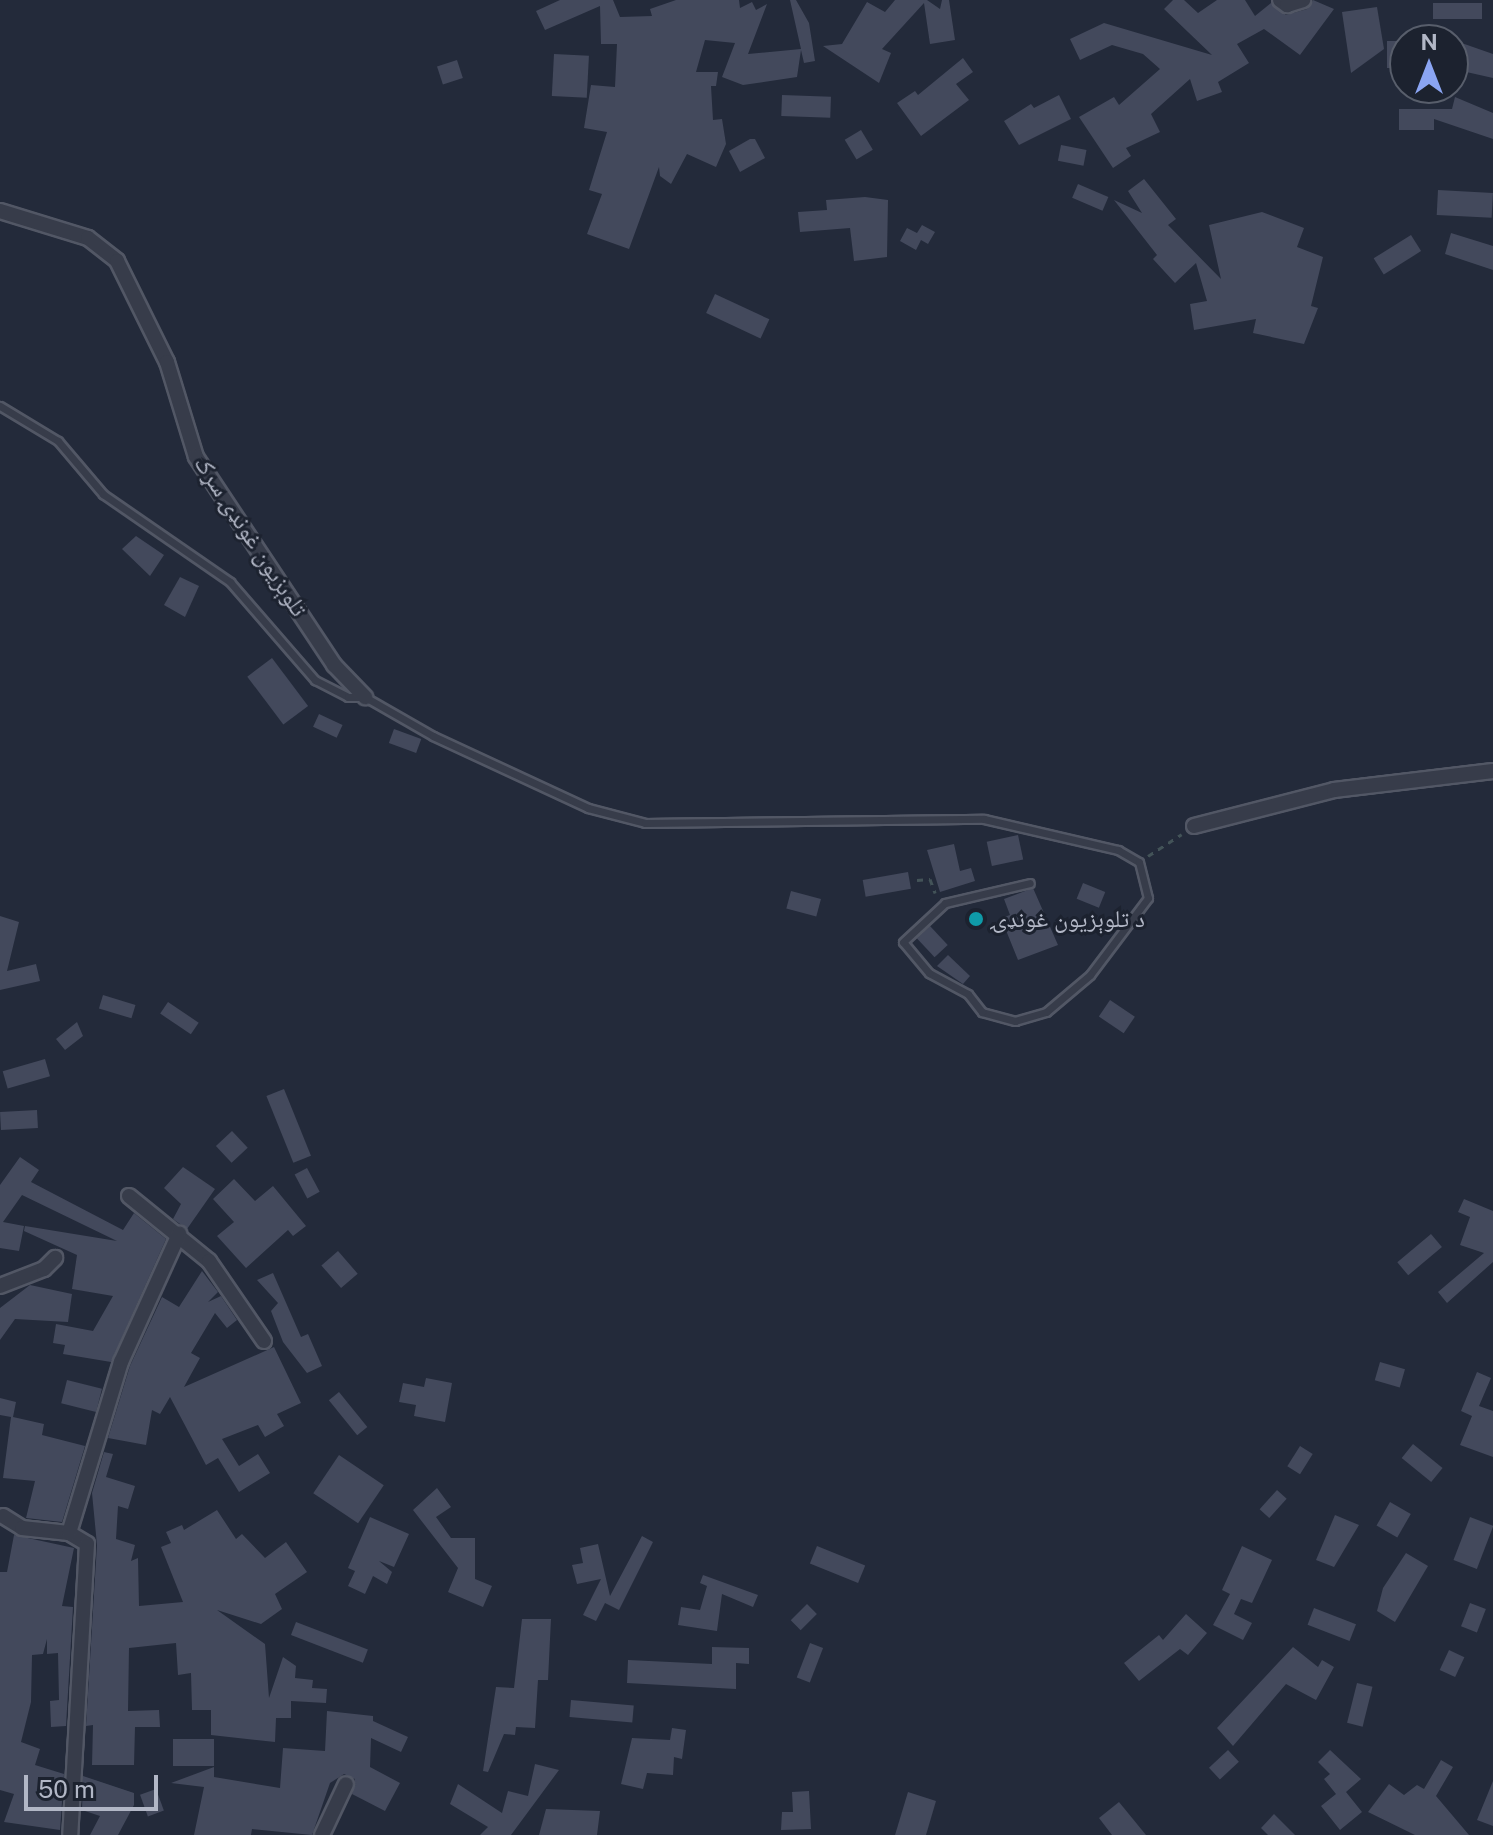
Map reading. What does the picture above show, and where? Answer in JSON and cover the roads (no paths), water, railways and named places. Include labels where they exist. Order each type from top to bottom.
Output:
[{"type":"street","points":[[1280,0],[1287,5],[1303,0]]},
{"type":"street","name":"تلوېزيون غونډۍ سړک","points":[[0,211],[88,238],[117,261],[167,362],[196,457],[334,665],[365,697]]},
{"type":"street","points":[[1194,826],[1334,790],[1493,771]]},
{"type":"street","points":[[129,1196],[209,1261],[264,1341]]},
{"type":"street","points":[[69,1533],[121,1362],[179,1234]]},
{"type":"street","points":[[0,1286],[44,1269],[55,1258]]},
{"type":"street","points":[[3,1516],[22,1528],[69,1533],[87,1544],[89,1555],[70,1835]]},
{"type":"street","points":[[322,1835],[346,1784]]},
{"type":"lane","points":[[0,406],[58,441],[103,494],[230,582],[315,680],[348,697],[365,697],[433,736],[588,808],[645,823],[984,819],[1118,850],[1139,862],[1148,898],[1090,975],[1046,1012],[1015,1021],[982,1012],[968,994],[929,973],[903,942],[945,903],[1030,883]]},
{"type":"place","name":"د تلوېزیون غونډۍ","points":[[976,919]]}]
